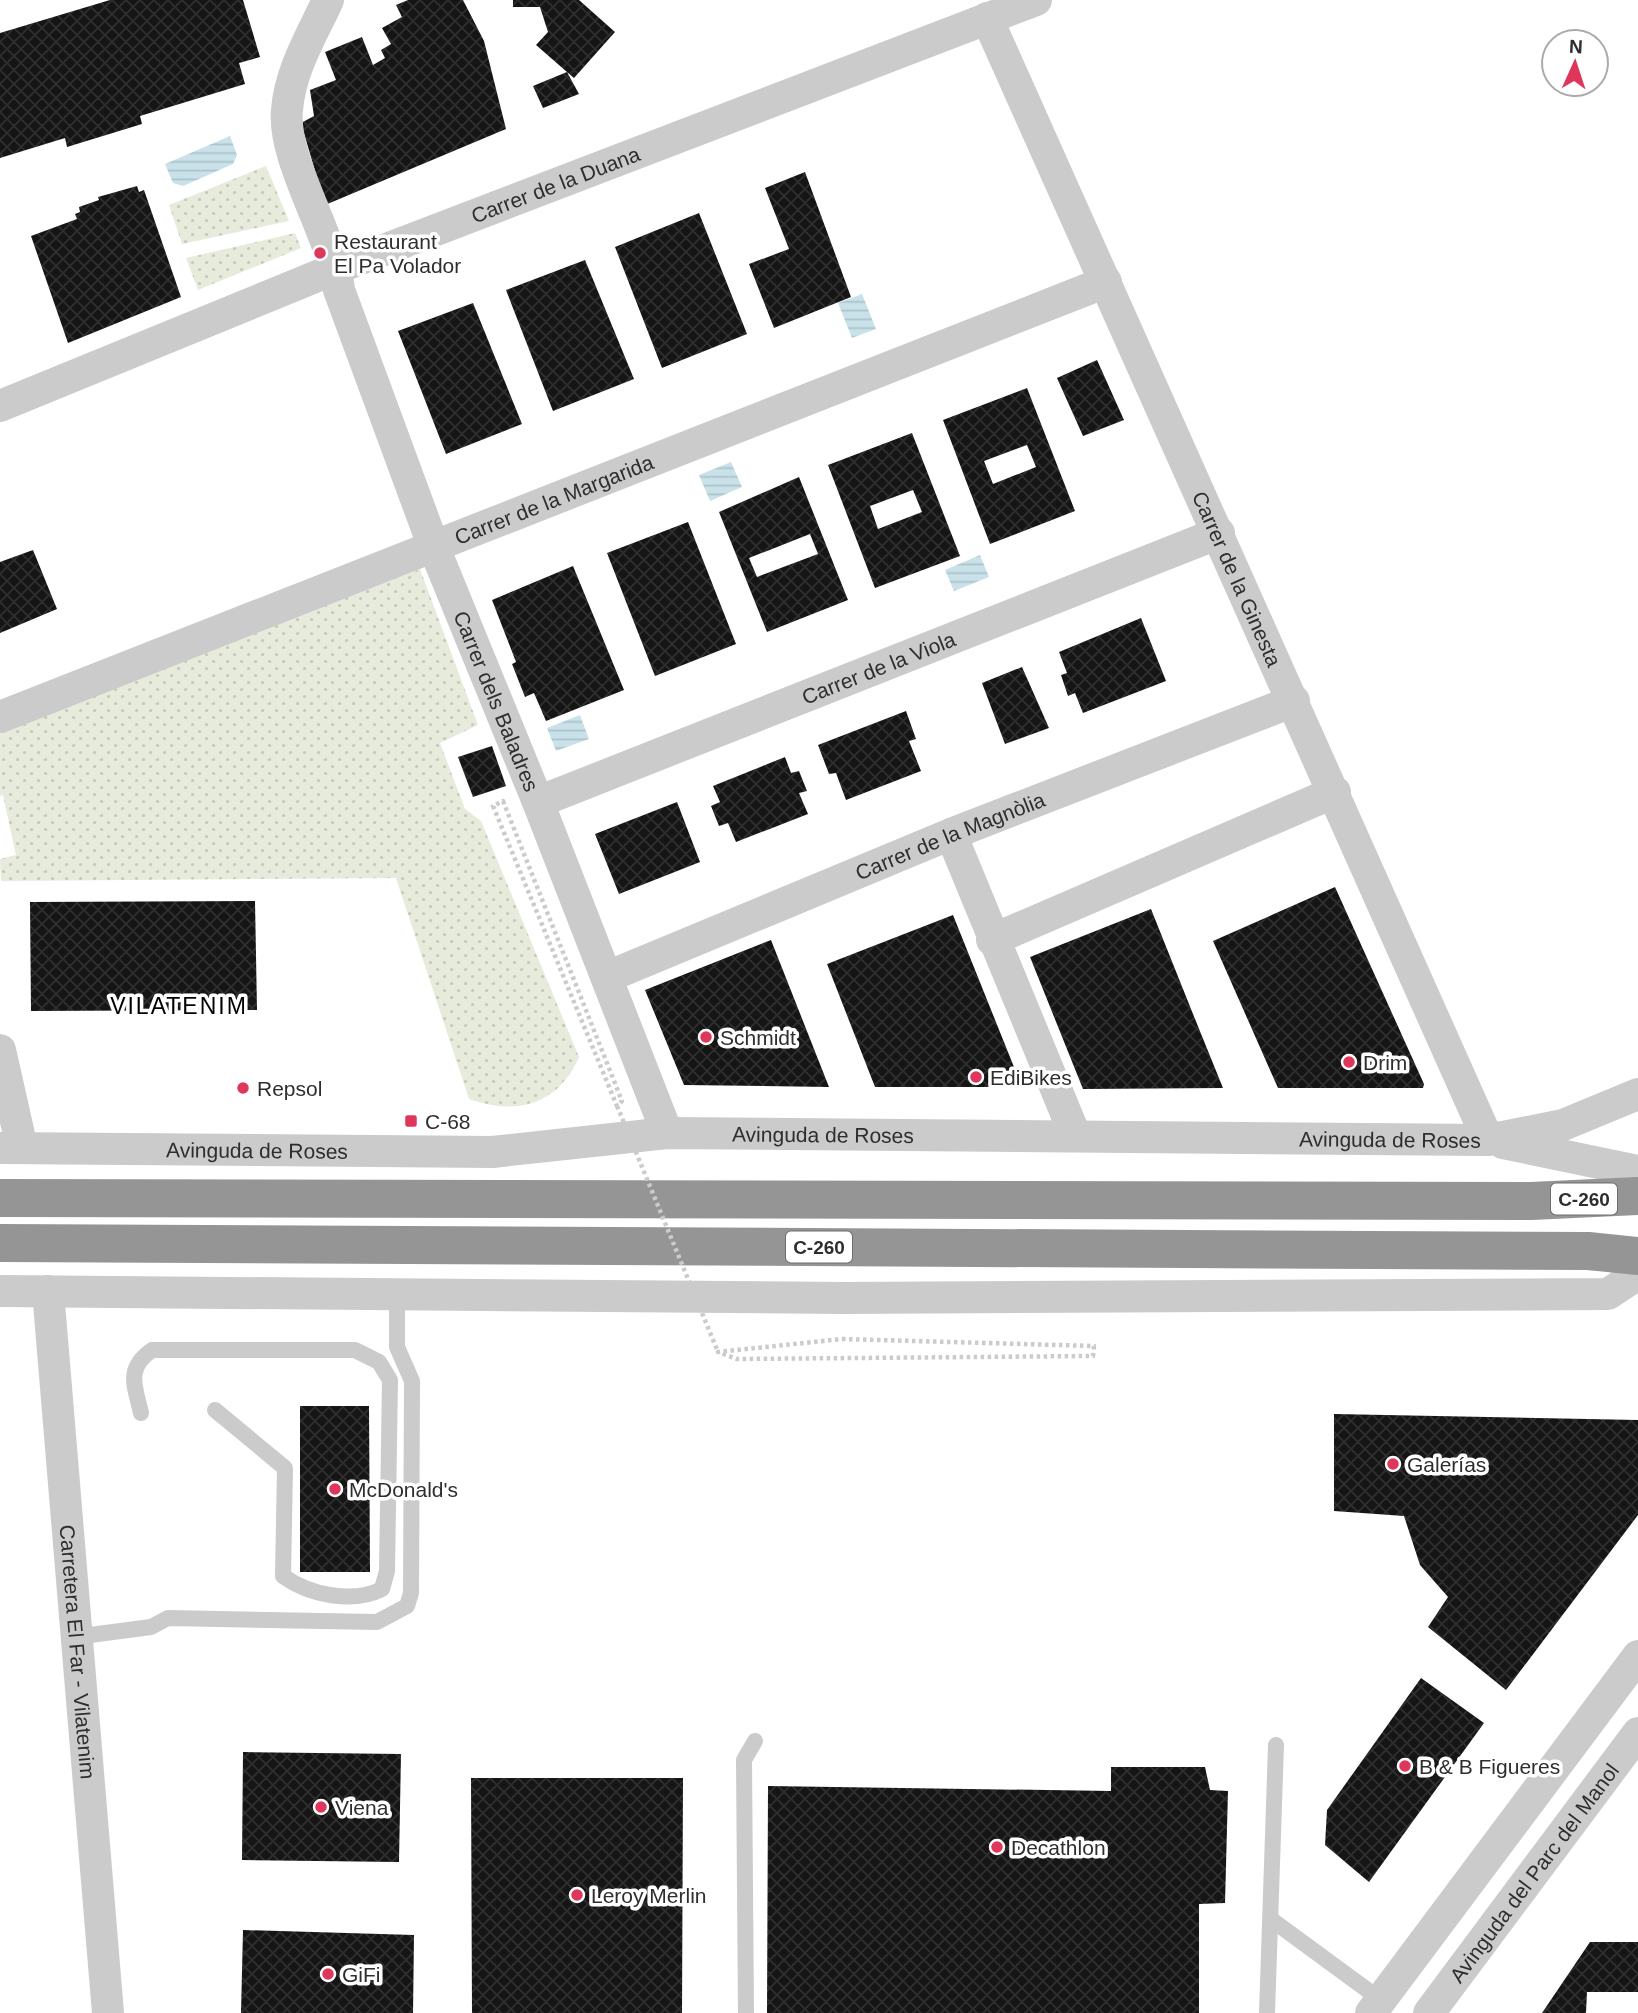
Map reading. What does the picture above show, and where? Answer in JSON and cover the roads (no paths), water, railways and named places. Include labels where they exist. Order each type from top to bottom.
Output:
[{"type":"highway","name":"C-260","points":[[0,1198],[1531,1201],[1638,1196]]},
{"type":"highway","name":"C-260","points":[[0,1243],[1588,1251],[1638,1256]]},
{"type":"street","name":"Carrer dels Baladres","points":[[328,0],[295,69],[286,112],[292,147],[337,268],[339,290],[433,545],[538,802],[667,1133]]},
{"type":"street","name":"Carrer de la Duana","points":[[0,406],[337,268],[1037,0]]},
{"type":"street","name":"Carrer de la Ginesta","points":[[987,18],[1335,792],[1488,1140]]},
{"type":"street","name":"Carrer de la Margarida","points":[[0,717],[1106,282]]},
{"type":"street","name":"Carrer de la Viola","points":[[538,802],[1219,533]]},
{"type":"street","name":"Carrer de la Magnòlia","points":[[607,977],[951,834],[1294,701]]},
{"type":"street","points":[[992,940],[1335,792]]},
{"type":"street","points":[[951,834],[992,940],[1075,1135]]},
{"type":"street","points":[[0,1050],[11,1149]]},
{"type":"street","name":"Avinguda de Roses","points":[[11,1149],[492,1152],[667,1133],[1488,1140],[1563,1125],[1638,1094]]},
{"type":"street","points":[[1488,1140],[1638,1171]]},
{"type":"street","points":[[0,1291],[843,1298],[1623,1294],[1638,1274]]},
{"type":"street","name":"Carretera El Far - Vilatenim","points":[[48,1291],[108,2013]]},
{"type":"street","points":[[1376,2006],[1638,1656]]},
{"type":"street","name":"Avinguda del Parc del Manol","points":[[1429,2013],[1638,1733]]},
{"type":"lane","points":[[75,1637],[151,1627],[168,1618],[377,1622],[407,1606],[411,1593],[412,1381],[397,1347],[397,1294]]},
{"type":"lane","points":[[141,1413],[133,1376],[139,1359],[152,1350],[355,1350],[379,1362],[390,1380],[387,1572],[382,1589],[372,1594],[316,1594],[300,1588],[283,1576],[285,1468],[215,1410]]},
{"type":"lane","points":[[746,2013],[744,1760],[755,1741]]},
{"type":"lane","points":[[1267,2013],[1276,1745]]},
{"type":"lane","points":[[1272,1920],[1376,2006]]},
{"type":"water","points":[[230,136],[237,155],[233,164],[183,186],[173,183],[165,164]]},
{"type":"water","points":[[862,294],[876,329],[852,338],[838,303]]},
{"type":"water","points":[[731,462],[742,487],[710,501],[699,475]]},
{"type":"water","points":[[980,555],[989,577],[954,591],[945,570]]},
{"type":"water","points":[[580,715],[589,739],[556,751],[547,728]]},
{"type":"place","name":"Restaurant El Pa Volador","points":[[320,253]]},
{"type":"place","name":"Schmidt","points":[[706,1037]]},
{"type":"place","name":"Drim","points":[[1349,1062]]},
{"type":"place","name":"EdiBikes","points":[[976,1077]]},
{"type":"place","name":"Repsol","points":[[243,1088]]},
{"type":"place","name":"C-68","points":[[411,1121]]},
{"type":"place","name":"Galerías","points":[[1393,1464]]},
{"type":"place","name":"McDonald's","points":[[335,1489]]},
{"type":"place","name":"B & B Figueres","points":[[1405,1766]]},
{"type":"place","name":"Viena","points":[[321,1807]]},
{"type":"place","name":"Decathlon","points":[[997,1847]]},
{"type":"place","name":"Leroy Merlin","points":[[577,1895]]},
{"type":"place","name":"GiFi","points":[[328,1974]]},
{"type":"district","name":"VILATENIM","points":[[179,1006]]}]
